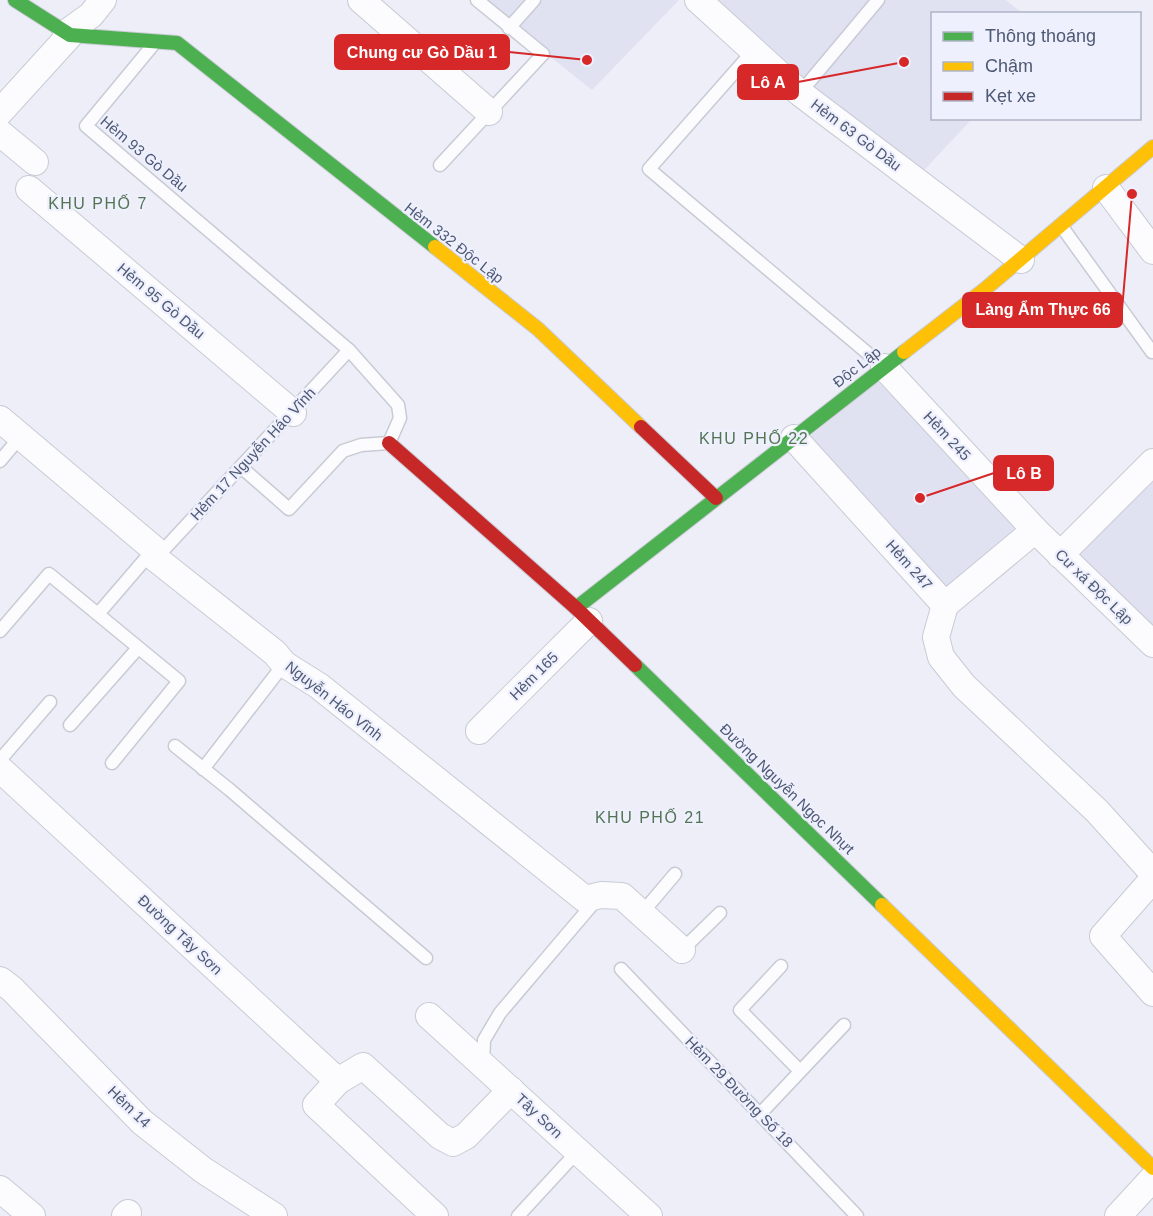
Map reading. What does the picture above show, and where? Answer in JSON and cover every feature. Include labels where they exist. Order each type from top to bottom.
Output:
[{"type":"street","points":[[15,0],[68,34],[154,44]]},
{"type":"street","points":[[0,112],[68,34],[91,15],[103,0]]},
{"type":"street","points":[[361,0],[489,112]]},
{"type":"street","name":"Hẻm 63 Gò Dầu","points":[[698,0],[800,93],[1022,260]]},
{"type":"street","name":"Hẻm 332 Độc Lập","points":[[154,44],[177,44],[538,329],[716,498]]},
{"type":"street","points":[[0,133],[34,162]]},
{"type":"street","name":"Độc Lập","points":[[582,614],[716,498],[1022,260],[1153,147]]},
{"type":"street","points":[[1106,188],[1153,251]]},
{"type":"street","name":"Hẻm 95 Gò Dầu","points":[[29,189],[293,413]]},
{"type":"street","name":"Hẻm 245","points":[[884,367],[1035,530]]},
{"type":"street","name":"Nguyễn Háo Vĩnh","points":[[0,419],[154,554],[275,653],[284,664],[319,686],[585,899],[601,895],[622,896],[682,950]]},
{"type":"street","name":"Hẻm 247","points":[[794,438],[945,605]]},
{"type":"street","name":"Đường Nguyễn Ngọc Nhựt","points":[[389,443],[582,614],[1153,1168]]},
{"type":"street","points":[[1060,555],[1151,469]]},
{"type":"street","points":[[1035,530],[945,605],[936,637],[940,657],[964,686],[1097,811],[1153,873]]},
{"type":"street","name":"Cư xá Độc Lập","points":[[1035,530],[1153,644]]},
{"type":"street","name":"Hẻm 165","points":[[478,731],[582,614]]},
{"type":"street","name":"Đường Tây Sơn","points":[[0,769],[338,1081]]},
{"type":"street","points":[[1153,879],[1103,936],[1153,993]]},
{"type":"street","name":"Hẻm 14","points":[[0,980],[12,989],[142,1122],[203,1170],[267,1214]]},
{"type":"street","name":"Tây Sơn","points":[[429,1016],[649,1216]]},
{"type":"street","points":[[435,1216],[316,1105],[338,1081],[363,1066],[440,1136],[453,1143],[466,1136],[511,1090]]},
{"type":"street","points":[[1118,1216],[1153,1178]]},
{"type":"street","points":[[0,1190],[32,1216]]},
{"type":"lane","points":[[440,165],[543,54],[477,0]]},
{"type":"lane","points":[[509,28],[534,0]]},
{"type":"lane","points":[[800,93],[878,0]]},
{"type":"lane","name":"Hẻm 93 Gò Dầu","points":[[154,44],[86,126],[349,350]]},
{"type":"lane","points":[[754,50],[649,169],[884,367]]},
{"type":"lane","points":[[1061,226],[1152,352]]},
{"type":"lane","points":[[242,467],[289,510],[343,451],[361,445],[389,443],[400,418],[398,405],[349,350]]},
{"type":"lane","name":"Hẻm 17 Nguyễn Háo Vĩnh","points":[[98,614],[154,554],[242,467],[349,350]]},
{"type":"lane","points":[[0,461],[21,436]]},
{"type":"lane","points":[[0,631],[49,574],[179,681],[112,763]]},
{"type":"lane","points":[[70,725],[138,648]]},
{"type":"lane","points":[[203,769],[284,664]]},
{"type":"lane","points":[[0,760],[50,702]]},
{"type":"lane","points":[[175,746],[426,958]]},
{"type":"lane","points":[[642,913],[675,874]]},
{"type":"lane","points":[[483,1065],[484,1040],[500,1013],[601,895]]},
{"type":"lane","points":[[682,950],[720,913]]},
{"type":"lane","points":[[781,966],[740,1010],[800,1071]]},
{"type":"lane","name":"Hẻm 29 Đường Số 18","points":[[621,969],[857,1216]]},
{"type":"lane","points":[[760,1114],[844,1024]]},
{"type":"lane","points":[[518,1216],[577,1152]]},
{"type":"shaded area","points":[[479,0],[679,0],[592,90]]},
{"type":"shaded area","points":[[706,0],[1006,0],[1021,12],[931,12],[931,120],[971,120],[913,182]]},
{"type":"shaded area","points":[[877,381],[1030,530],[1036,525],[1067,555],[1146,475],[1153,481],[1153,642],[1034,529],[945,600],[803,442]]},
{"type":"traffic: fast","points":[[15,0],[70,35],[177,43],[435,247]]},
{"type":"traffic: fast","points":[[576,608],[904,352]]},
{"type":"traffic: fast","points":[[635,665],[882,905]]},
{"type":"traffic: slow","points":[[904,352],[984,290],[1153,147]]},
{"type":"traffic: slow","points":[[435,247],[538,329],[641,427]]},
{"type":"traffic: slow","points":[[882,905],[1153,1168]]},
{"type":"traffic: jam","points":[[641,427],[716,498]]},
{"type":"traffic: jam","points":[[389,443],[576,608],[635,665]]},
{"type":"place","name":"Chung cư Gò Dầu 1","points":[[587,60]]},
{"type":"place","name":"Lô A","points":[[904,62]]},
{"type":"place","name":"Làng Ẩm Thực 66","points":[[1132,194]]},
{"type":"place","name":"Lô B","points":[[920,498]]},
{"type":"district","name":"KHU PHỐ 7","points":[[98,203]]},
{"type":"district","name":"KHU PHỐ 22","points":[[754,438]]},
{"type":"district","name":"KHU PHỐ 21","points":[[650,817]]}]
